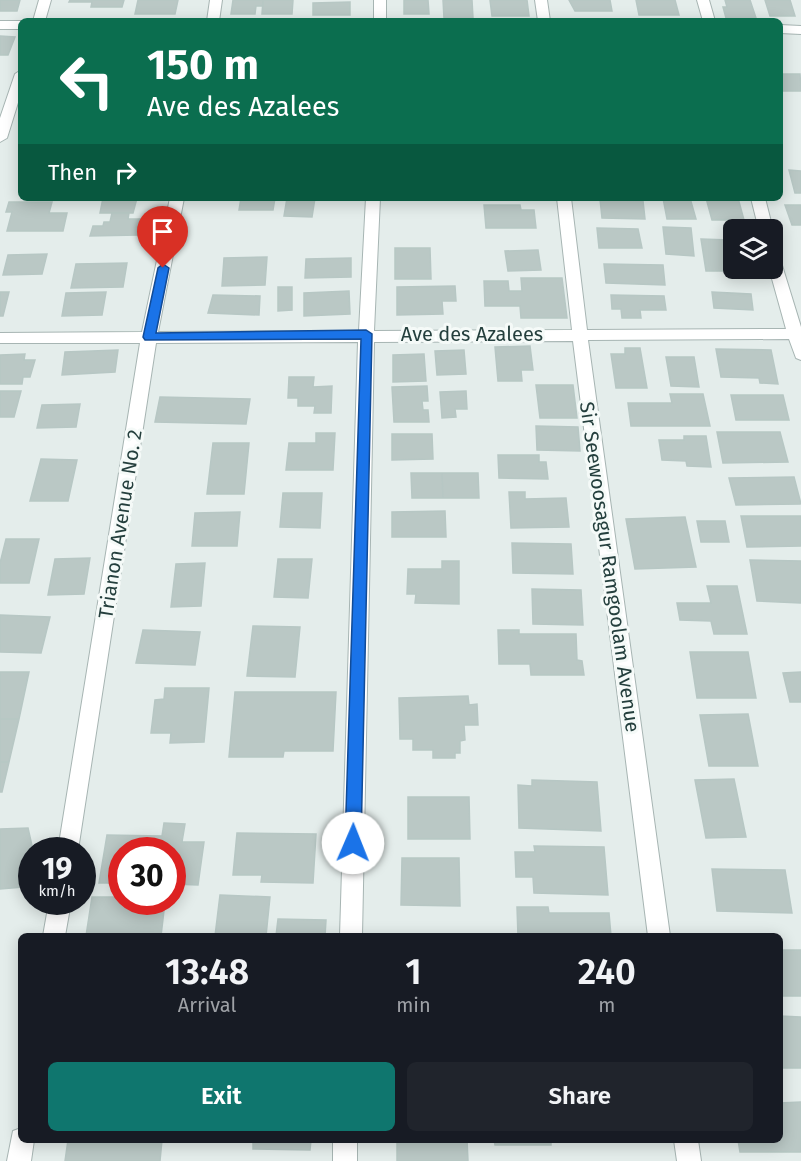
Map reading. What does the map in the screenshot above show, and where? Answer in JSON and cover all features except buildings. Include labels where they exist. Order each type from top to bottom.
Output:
[{"type":"street","points":[[40,18],[45,0]]},
{"type":"street","points":[[213,18],[216,0]]},
{"type":"street","points":[[380,0],[380,18]]},
{"type":"street","points":[[541,0],[544,18]]},
{"type":"street","points":[[703,0],[708,18]]},
{"type":"street","points":[[0,25],[18,25]]},
{"type":"street","points":[[783,29],[801,30]]},
{"type":"street","points":[[0,138],[18,83]]},
{"type":"street","name":"Trianon Avenue No. 2","points":[[70,837],[149,337],[176,201]]},
{"type":"street","points":[[351,933],[366,334],[372,201]]},
{"type":"street","name":"Sir Seewoosagur Ramgoolam Avenue","points":[[564,201],[579,335],[659,933]]},
{"type":"street","points":[[759,201],[763,219]]},
{"type":"street","points":[[781,279],[798,334],[801,354]]},
{"type":"street","name":"Ave des Azalees","points":[[0,338],[366,334],[798,334]]},
{"type":"street","points":[[55,933],[58,915]]},
{"type":"street","points":[[19,1161],[22,1143]]},
{"type":"street","points":[[345,1143],[345,1161]]},
{"type":"street","points":[[686,1143],[689,1161]]},
{"type":"route","points":[[163,268],[149,337],[366,334],[353,843]]}]
